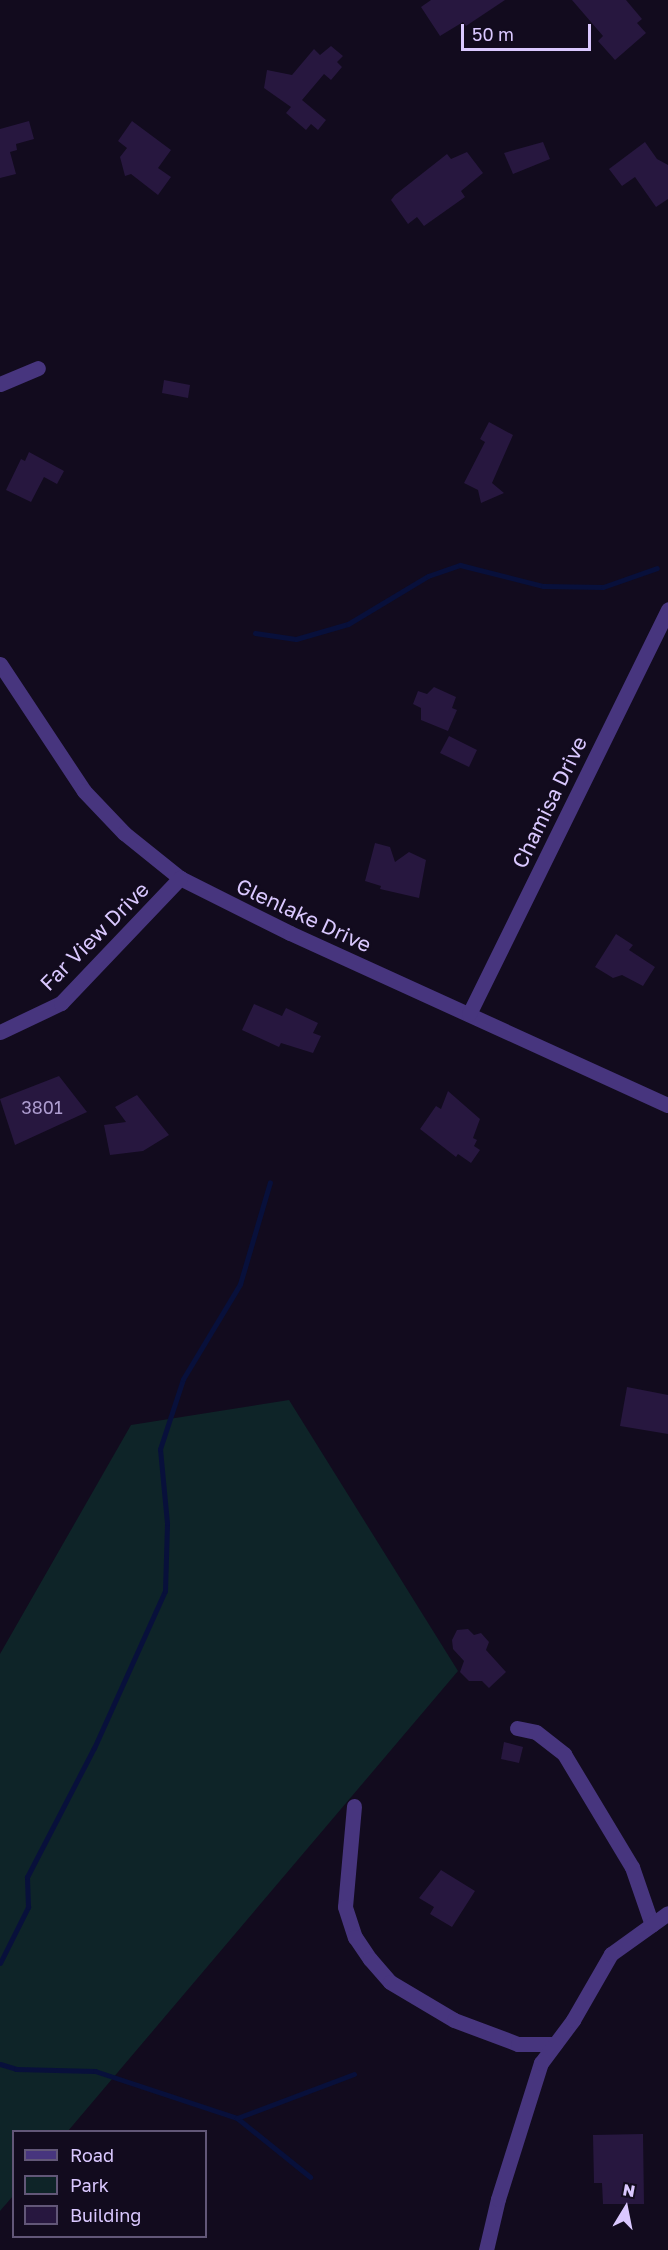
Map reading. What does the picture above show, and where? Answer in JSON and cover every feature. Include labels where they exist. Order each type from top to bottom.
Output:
[{"type":"street","points":[[0,384],[38,368]]},
{"type":"street","name":"Chamisa Drive","points":[[469,1014],[663,627],[668,609]]},
{"type":"street","name":"Glenlake Drive","points":[[0,664],[84,791],[124,833],[180,879],[668,1105]]},
{"type":"street","name":"Far View Drive","points":[[0,1032],[61,1003],[180,879]]},
{"type":"street","points":[[516,1728],[536,1732],[564,1754],[632,1867],[652,1925]]},
{"type":"street","points":[[354,1806],[345,1906],[355,1937],[370,1959],[390,1982],[454,2020],[518,2044],[555,2044]]},
{"type":"street","points":[[486,2250],[498,2199],[541,2063],[611,1953],[668,1913]]},
{"type":"green space","points":[[289,1400],[458,1671],[69,2130],[12,2130],[12,2197],[0,2211],[0,1654],[131,1425]]},
{"type":"building","points":[[431,0],[505,0],[466,26],[463,22],[440,36],[421,7]]},
{"type":"building","points":[[572,0],[626,0],[642,19],[637,23],[646,33],[615,60],[598,41],[603,36]]},
{"type":"building","points":[[331,46],[343,56],[337,62],[342,67],[331,80],[324,74],[302,100],[326,120],[318,130],[311,124],[306,130],[286,113],[291,107],[264,88],[267,70],[292,75],[314,49],[320,55]]},
{"type":"building","points":[[29,121],[34,139],[16,144],[17,150],[10,152],[16,174],[0,178],[0,129]]},
{"type":"building","points":[[132,121],[171,150],[158,168],[171,177],[158,195],[131,174],[125,176],[120,157],[127,148],[118,141]]},
{"type":"building","points":[[543,142],[550,159],[513,174],[504,153]]},
{"type":"building","points":[[645,142],[657,159],[668,165],[668,199],[656,207],[635,177],[622,186],[609,169]]},
{"type":"building","points":[[467,152],[483,173],[461,191],[465,197],[424,226],[417,217],[408,224],[391,200],[395,195],[447,154],[451,159]]},
{"type":"building","points":[[164,380],[190,385],[188,398],[162,393]]},
{"type":"building","points":[[489,422],[513,435],[492,483],[504,493],[481,503],[478,490],[464,483],[485,442],[480,439]]},
{"type":"building","points":[[29,452],[64,471],[57,484],[44,477],[31,502],[6,490],[21,459],[25,461]]},
{"type":"building","points":[[434,687],[456,697],[452,708],[457,710],[448,731],[421,720],[421,708],[413,704],[418,691],[427,694]]},
{"type":"building","points":[[449,736],[477,750],[469,767],[440,753]]},
{"type":"building","points":[[375,843],[390,847],[395,862],[409,852],[426,860],[419,898],[380,889],[381,886],[365,881]]},
{"type":"building","points":[[616,934],[633,945],[629,950],[655,967],[643,986],[622,975],[613,978],[595,967]]},
{"type":"building","points":[[254,1004],[282,1016],[286,1008],[318,1023],[313,1033],[321,1036],[313,1053],[281,1043],[279,1047],[242,1030]]},
{"type":"building","points":[[59,1076],[87,1112],[15,1145],[0,1099]]},
{"type":"building","points":[[448,1091],[480,1119],[473,1138],[477,1140],[474,1146],[480,1150],[471,1163],[458,1154],[456,1157],[420,1129],[436,1106],[441,1109]]},
{"type":"building","points":[[137,1095],[169,1135],[143,1151],[110,1155],[104,1125],[126,1122],[115,1107]]},
{"type":"building","points":[[627,1387],[668,1395],[668,1434],[620,1426]]},
{"type":"building","points":[[468,1629],[474,1635],[481,1633],[489,1642],[486,1650],[506,1672],[489,1688],[482,1681],[469,1681],[460,1672],[464,1661],[453,1649],[452,1640],[457,1630]]},
{"type":"building","points":[[504,1742],[523,1747],[519,1763],[501,1759]]},
{"type":"building","points":[[441,1870],[475,1891],[452,1927],[430,1914],[434,1907],[419,1898]]},
{"type":"building","points":[[643,2134],[644,2204],[603,2204],[602,2183],[594,2183],[593,2135]]},
{"type":"waterway","points":[[255,633],[296,639],[348,624],[428,576],[460,565],[543,586],[603,587],[657,568]]},
{"type":"waterway","points":[[0,1963],[28,1907],[27,1877],[94,1748],[165,1591],[167,1523],[160,1449],[183,1379],[240,1284],[270,1182]]},
{"type":"waterway","points":[[0,2064],[16,2069],[95,2071],[237,2118],[310,2177]]},
{"type":"waterway","points":[[237,2118],[354,2074]]}]
